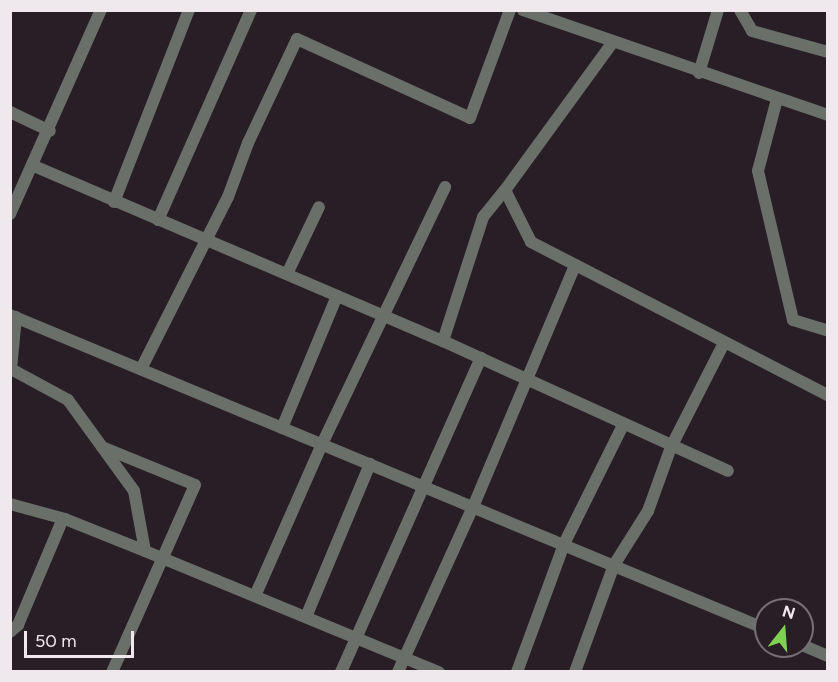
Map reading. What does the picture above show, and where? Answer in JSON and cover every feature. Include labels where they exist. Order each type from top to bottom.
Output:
[{"type":"street","points":[[10,213],[50,131],[101,10]]},
{"type":"street","points":[[114,202],[189,10]]},
{"type":"street","points":[[158,220],[251,10]]},
{"type":"street","points":[[141,369],[205,240],[297,39],[470,118],[510,10]]},
{"type":"street","points":[[524,10],[699,73],[828,115]]},
{"type":"street","points":[[699,73],[718,10]]},
{"type":"street","points":[[740,10],[753,32],[828,52]]},
{"type":"street","points":[[443,341],[483,217],[613,42]]},
{"type":"street","points":[[777,99],[758,171],[793,320],[828,331]]},
{"type":"street","points":[[10,111],[50,131]]},
{"type":"street","points":[[34,166],[443,341],[670,447],[728,471]]},
{"type":"street","points":[[255,596],[322,444],[445,187]]},
{"type":"street","points":[[505,190],[531,242],[828,395]]},
{"type":"street","points":[[287,274],[319,207]]},
{"type":"street","points":[[398,672],[473,507],[574,265]]},
{"type":"street","points":[[282,428],[337,296]]},
{"type":"street","points":[[145,551],[134,491],[68,400],[11,369],[13,316],[754,624]]},
{"type":"street","points":[[575,672],[614,565],[648,511],[670,447],[724,343]]},
{"type":"street","points":[[341,672],[480,358]]},
{"type":"street","points":[[517,672],[564,544],[623,425]]},
{"type":"street","points":[[102,447],[195,485],[112,672]]},
{"type":"street","points":[[306,617],[370,464]]},
{"type":"street","points":[[10,504],[145,551],[439,672]]},
{"type":"street","points":[[10,632],[18,625],[62,521]]},
{"type":"street","points":[[814,650],[828,656]]}]
